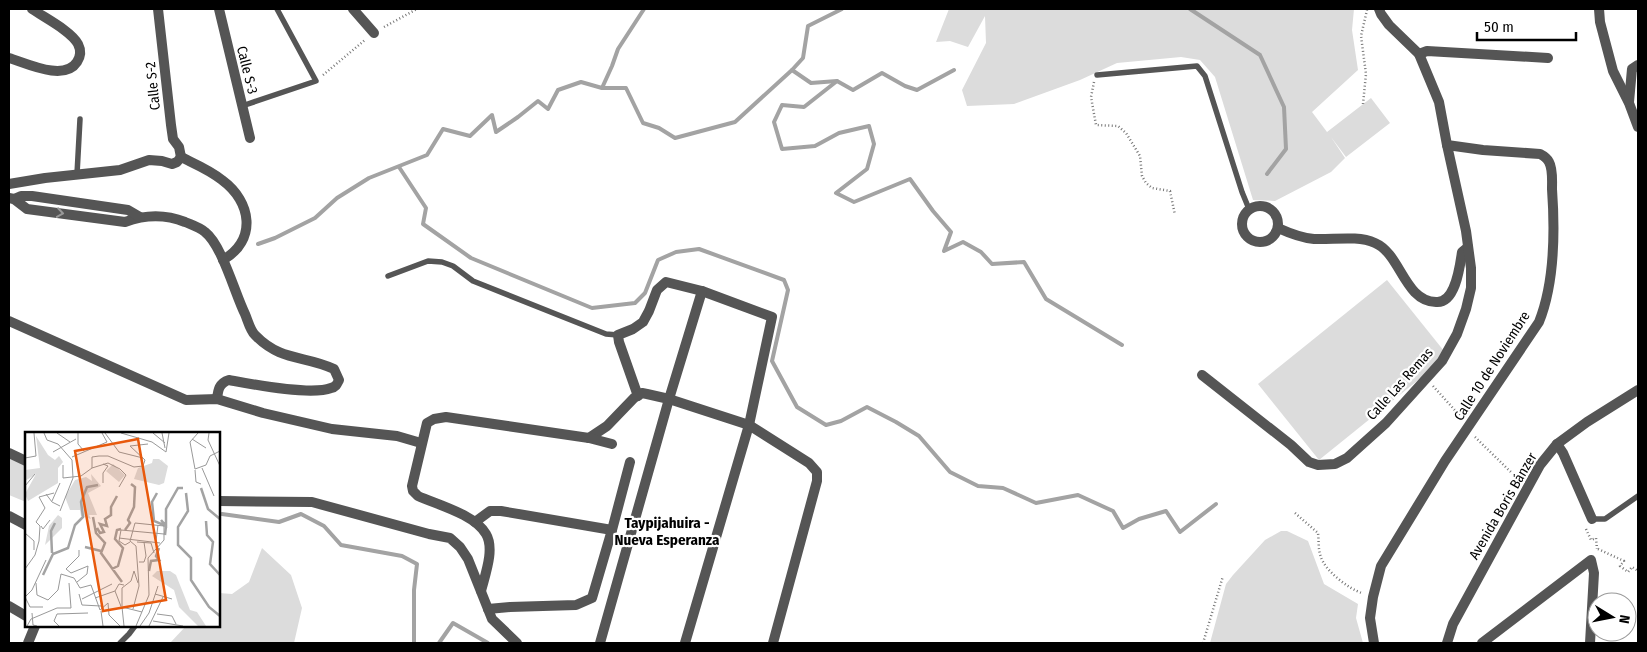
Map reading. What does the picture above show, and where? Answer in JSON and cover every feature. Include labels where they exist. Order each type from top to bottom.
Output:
[{"type":"street","points":[[9,58],[59,72],[75,66],[79,59],[80,51],[78,44],[70,35],[32,9]]},
{"type":"street","name":"Calle S-2","points":[[158,9],[173,140],[181,152],[181,158]]},
{"type":"street","name":"Calle S-3","points":[[219,9],[250,138]]},
{"type":"street","points":[[354,9],[374,33]]},
{"type":"street","points":[[1379,9],[1389,24],[1419,54],[1439,102],[1447,145]]},
{"type":"street","points":[[1598,9],[1613,71],[1629,103],[1638,127]]},
{"type":"street","points":[[1419,54],[1427,51],[1548,58]]},
{"type":"street","points":[[1629,103],[1632,69],[1638,65]]},
{"type":"street","name":"Calle Las Remas","points":[[1202,375],[1291,445],[1309,462],[1318,465],[1327,466],[1347,458],[1386,422],[1442,360],[1457,334],[1471,288],[1468,247],[1447,145]]},
{"type":"street","name":"Calle 10 de Noviembre","points":[[1374,643],[1370,618],[1373,596],[1381,566],[1468,427],[1539,322],[1545,308],[1552,263],[1554,238],[1551,171],[1548,160],[1540,154],[1483,150],[1447,145]]},
{"type":"street","points":[[9,184],[120,170],[149,160],[172,164],[181,158],[221,178],[243,206],[247,221],[245,235],[238,247],[222,260]]},
{"type":"street","points":[[12,199],[21,196],[32,196],[128,210],[140,217],[162,217],[194,225],[206,233],[222,260],[253,334],[275,351],[334,369],[339,380],[337,385],[332,388],[320,390],[288,389],[229,380],[220,385],[217,399]]},
{"type":"street","points":[[1255,206],[1267,207],[1276,216],[1278,228],[1276,233],[1267,241],[1255,242],[1245,235],[1242,224],[1245,213],[1250,209],[1255,206]]},
{"type":"street","points":[[1278,228],[1295,236],[1312,239],[1360,240],[1375,243],[1385,250],[1414,291],[1424,300],[1435,302],[1445,300],[1456,284],[1462,252],[1468,247]]},
{"type":"street","points":[[638,396],[618,342],[618,335],[633,329],[643,322],[656,290],[666,282],[702,291],[772,317],[749,425],[685,643]]},
{"type":"street","points":[[600,643],[669,399],[702,291]]},
{"type":"street","points":[[9,322],[186,400],[217,399],[263,413],[332,430],[397,436],[421,443]]},
{"type":"street","name":"Avenida Boris Bánzer","points":[[1447,643],[1453,624],[1540,466],[1557,444],[1587,422],[1638,390]]},
{"type":"street","points":[[589,438],[608,426],[638,396],[647,394],[669,399],[749,425],[810,463],[818,472],[817,481],[773,643]]},
{"type":"street","points":[[480,591],[486,573],[489,546],[486,534],[475,522],[467,517],[418,496],[413,491],[412,486],[427,423],[434,419],[446,418],[589,438],[612,444]]},
{"type":"street","points":[[1557,444],[1563,453],[1592,519]]},
{"type":"street","points":[[9,453],[25,461]]},
{"type":"street","points":[[488,609],[576,605],[592,598],[630,462]]},
{"type":"street","points":[[220,501],[312,502],[450,538],[460,547],[468,559],[492,619],[517,643]]},
{"type":"street","points":[[475,522],[490,511],[501,510],[612,530]]},
{"type":"street","points":[[9,516],[25,524]]},
{"type":"street","points":[[1482,643],[1591,560],[1594,573],[1590,643]]},
{"type":"street","points":[[9,606],[25,615]]},
{"type":"street","points":[[28,643],[35,627]]},
{"type":"lane","points":[[242,106],[316,81],[277,9]]},
{"type":"lane","points":[[1097,74],[1197,66],[1204,76],[1242,192],[1250,209]]},
{"type":"lane","points":[[77,174],[80,119]]},
{"type":"lane","points":[[388,276],[428,261],[442,262],[454,266],[472,281],[597,330],[618,335]]},
{"type":"lane","points":[[1592,519],[1605,519],[1638,496]]},
{"type":"lane","points":[[120,643],[134,627]]},
{"type":"path","points":[[316,81],[374,33],[417,9]]},
{"type":"path","points":[[1363,104],[1366,74],[1361,36],[1368,9]]},
{"type":"path","points":[[1097,74],[1091,97],[1096,125],[1118,126],[1126,133],[1140,156],[1142,176],[1146,183],[1152,188],[1170,191],[1175,215]]},
{"type":"path","points":[[1426,378],[1468,427],[1527,488]]},
{"type":"path","points":[[1295,513],[1318,533],[1321,558],[1332,573],[1353,590],[1373,596]]},
{"type":"path","points":[[1591,560],[1598,548],[1596,538],[1591,540],[1585,525],[1591,523],[1592,519]]},
{"type":"path","points":[[1598,548],[1624,561],[1620,566],[1628,572],[1632,567],[1638,571]]},
{"type":"path","points":[[1203,643],[1223,576]]},
{"type":"shaded area","points":[[949,9],[1354,9],[1352,30],[1358,70],[1312,112],[1327,132],[1371,98],[1390,123],[1346,157],[1331,137],[1345,158],[1331,172],[1275,201],[1253,200],[1215,77],[1200,60],[1181,57],[1117,63],[1080,80],[1014,104],[967,106],[962,90],[986,43],[985,16],[968,47],[950,41],[936,42]]},
{"type":"shaded area","points":[[1387,280],[1448,356],[1319,460],[1258,384]]},
{"type":"shaded area","points":[[9,452],[25,460],[25,502],[9,495]]},
{"type":"shaded area","points":[[1281,531],[1287,531],[1308,541],[1324,584],[1358,604],[1356,618],[1363,643],[1210,643],[1226,584],[1265,540]]},
{"type":"shaded area","points":[[262,548],[291,575],[302,608],[294,643],[170,643],[185,627],[220,627],[220,593],[232,594],[249,582]]},
{"type":"waterway","points":[[602,88],[618,49],[644,9]]},
{"type":"waterway","points":[[792,70],[803,58],[808,26],[842,9]]},
{"type":"waterway","points":[[1190,9],[1260,55],[1284,107],[1286,149],[1267,174]]},
{"type":"waterway","points":[[258,244],[275,238],[315,218],[337,198],[369,178],[427,155],[443,129],[470,136],[492,115],[496,132],[538,101],[548,109],[558,90],[581,82],[602,88],[626,88],[643,123],[659,128],[675,138],[735,122],[792,70],[811,83],[837,81],[853,90],[882,73],[905,86],[917,90],[954,70]]},
{"type":"waterway","points":[[837,81],[804,107],[782,105],[774,122],[782,149],[815,146],[839,133],[869,126],[874,144],[867,169],[836,193],[854,202],[910,179],[951,232],[944,251],[963,242],[981,252],[992,264],[1024,262],[1046,299],[1122,345]]},
{"type":"waterway","points":[[399,167],[426,208],[423,224],[471,258],[592,308],[635,303],[645,293],[658,260],[676,252],[699,249],[784,280],[788,290],[772,361],[797,407],[826,425],[841,421],[867,407],[919,436],[950,472],[978,486],[1003,488],[1036,503],[1078,495],[1113,511],[1123,528],[1139,519],[1166,511],[1180,532],[1216,504]]},
{"type":"waterway","points":[[222,514],[279,522],[301,514],[324,526],[341,545],[402,556],[417,564],[414,590],[414,643]]},
{"type":"waterway","points":[[439,643],[453,623],[488,643]]},
{"type":"district","name":"Taypijahuira - Nueva Esperanza","points":[[667,532]]}]
